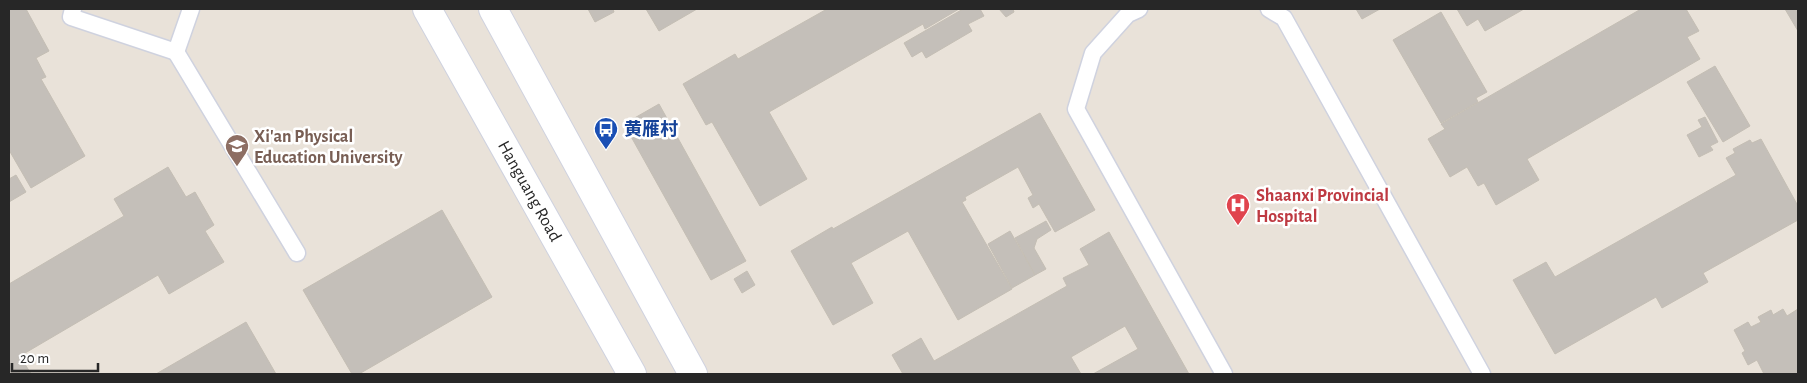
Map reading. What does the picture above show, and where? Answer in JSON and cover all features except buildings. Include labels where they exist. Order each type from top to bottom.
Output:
[{"type":"main road","name":"Hanguang Road","points":[[427,9],[632,374]]},
{"type":"main road","points":[[493,9],[693,374]]},
{"type":"lane","points":[[73,9],[72,17],[176,52],[297,253]]},
{"type":"lane","points":[[176,52],[191,9]]},
{"type":"lane","points":[[1139,9],[1128,14],[1093,53],[1076,108],[1224,374]]},
{"type":"lane","points":[[1269,9],[1284,18],[1482,374]]},
{"type":"place","name":"黄雁村","points":[[606,150]]},
{"type":"place","name":"Xi'an Physical Education University","points":[[237,167]]},
{"type":"place","name":"Shaanxi Provincial Hospital","points":[[1238,226]]}]
